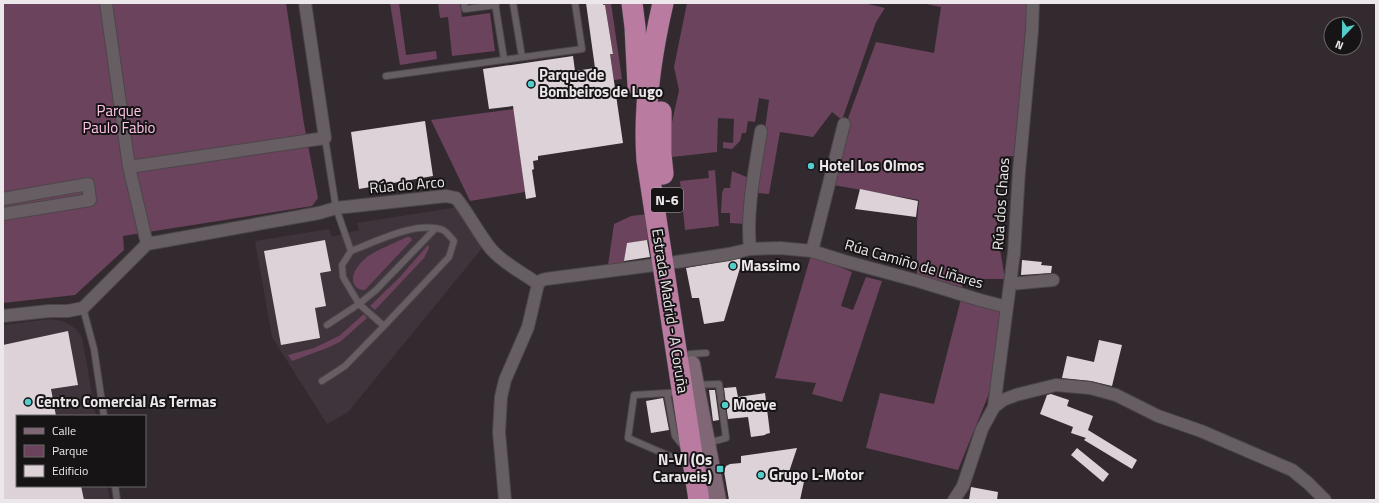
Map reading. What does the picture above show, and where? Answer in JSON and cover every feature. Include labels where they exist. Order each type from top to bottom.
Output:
[{"type":"highway","name":"N-6","points":[[632,3],[640,109],[642,128],[646,143]]},
{"type":"highway","name":"Estrada Madrid - A Coruña","points":[[663,3],[653,48],[648,84],[646,143],[647,160],[691,357],[708,500]]},
{"type":"highway","name":"Estrada Madrid - A Coruña","points":[[669,263],[661,137],[663,79],[669,36],[676,3]]},
{"type":"highway","name":"Estrada Madrid - A Coruña","points":[[691,357],[699,500]]},
{"type":"main road","points":[[691,357],[718,500]]},
{"type":"main road","points":[[691,357],[673,393],[686,454],[691,500]]},
{"type":"street","points":[[106,3],[130,167],[147,244]]},
{"type":"street","points":[[130,167],[325,138],[304,3]]},
{"type":"street","name":"Rúa dos Chaos","points":[[994,407],[1014,253],[1019,171],[1032,31],[1033,3]]},
{"type":"street","points":[[812,251],[844,124]]},
{"type":"street","points":[[750,250],[748,235],[749,207],[760,131]]},
{"type":"street","points":[[3,199],[88,184],[90,200],[3,214]]},
{"type":"street","name":"Rúa do Arco","points":[[336,208],[446,196],[456,198],[491,250],[512,268],[538,284]]},
{"type":"street","points":[[3,316],[49,311],[68,311],[83,308],[147,244],[319,213],[336,208]]},
{"type":"street","name":"Rúa Camiño de Liñares","points":[[669,263],[750,250],[780,248],[812,251],[1007,307]]},
{"type":"street","points":[[505,500],[499,432],[501,397],[505,380],[528,327],[538,284],[542,280],[546,279],[669,263]]},
{"type":"street","points":[[1010,284],[1053,280]]},
{"type":"street","points":[[954,500],[963,486],[982,429],[994,407],[1003,400],[1016,395],[1056,385],[1090,388],[1116,395],[1158,416],[1201,431],[1292,470],[1325,500]]},
{"type":"lane","points":[[464,3],[465,9],[495,4],[504,59]]},
{"type":"lane","points":[[513,3],[522,57]]},
{"type":"lane","points":[[386,76],[582,49],[575,3]]},
{"type":"lane","points":[[325,138],[336,208],[351,251]]},
{"type":"lane","points":[[322,381],[345,366],[384,326],[449,257],[454,241],[444,230],[408,229],[351,251],[342,265],[343,277],[359,304],[384,326]]},
{"type":"lane","points":[[327,325],[359,304],[376,290],[435,229]]},
{"type":"lane","points":[[83,308],[94,349],[104,415]]},
{"type":"lane","points":[[696,385],[719,384],[726,438],[707,443]]},
{"type":"lane","points":[[673,393],[634,395],[628,438],[674,458],[686,454]]},
{"type":"lane","points":[[115,487],[117,500]]},
{"type":"shaded area","points":[[458,207],[483,247],[348,412],[327,424],[272,337],[255,241],[329,229],[332,237],[359,230],[357,223]]},
{"type":"shaded area","name":"Centro Comercial As Termas","points":[[51,319],[62,321],[77,330],[82,338],[96,415],[16,415],[16,487],[107,487],[110,500],[3,500],[3,325]]},
{"type":"green space","name":"Parque Paulo Fabio","points":[[3,3],[286,3],[304,124],[318,198],[312,206],[123,236],[124,250],[75,295],[3,303]]},
{"type":"green space","points":[[390,3],[399,3],[406,55],[436,51],[437,59],[400,65]]},
{"type":"green space","points":[[438,3],[460,3],[462,17],[490,13],[495,51],[452,56],[448,17],[440,18]]},
{"type":"green space","points":[[603,3],[611,3],[622,79],[614,80],[610,54],[613,53],[605,5],[603,5]]},
{"type":"green space","points":[[687,3],[864,3],[885,8],[876,22],[842,120],[832,112],[813,137],[780,132],[769,194],[756,193],[769,100],[759,98],[755,122],[748,121],[746,133],[742,133],[740,141],[732,149],[723,148],[723,142],[733,143],[734,119],[718,118],[717,152],[672,157],[671,127],[679,90],[674,67]]},
{"type":"green space","points":[[921,3],[1029,3],[1017,156],[1005,156],[997,185],[997,232],[1005,279],[966,279],[961,289],[917,274],[917,221],[919,200],[833,185],[847,121],[876,42],[934,53],[941,7]]},
{"type":"green space","points":[[514,109],[525,192],[470,201],[431,120]]},
{"type":"green space","points":[[715,170],[719,226],[685,230],[680,181],[709,178],[708,171]]},
{"type":"green space","points":[[732,171],[749,178],[746,224],[730,223],[730,213],[721,213],[722,193],[724,188],[730,188]]},
{"type":"green space","points":[[648,214],[652,240],[627,243],[624,263],[608,265],[614,224],[631,216]]},
{"type":"green space","points":[[410,237],[412,240],[365,290],[356,287],[353,276],[363,260],[374,252]]},
{"type":"green space","points":[[428,245],[429,248],[424,258],[375,310],[370,306],[399,278]]},
{"type":"green space","points":[[811,255],[852,272],[841,306],[853,310],[866,277],[882,281],[842,402],[812,394],[816,383],[775,378]]},
{"type":"green space","points":[[961,299],[1004,309],[1007,314],[988,396],[958,470],[866,448],[880,393],[934,404]]},
{"type":"green space","points":[[364,314],[367,318],[340,342],[292,361],[288,355],[314,348],[339,336]]},
{"type":"building","points":[[586,3],[603,3],[603,5],[605,5],[613,54],[610,54],[623,143],[538,156],[538,160],[533,161],[534,169],[532,170],[536,197],[526,199],[513,106],[489,109],[483,69],[573,56],[575,71],[595,68]]},
{"type":"building","points":[[425,121],[433,176],[359,189],[351,132]]},
{"type":"building","points":[[860,189],[918,201],[916,217],[855,209]]},
{"type":"building","points":[[325,240],[331,271],[320,273],[326,306],[315,308],[320,338],[281,345],[264,251]]},
{"type":"building","points":[[647,240],[650,257],[624,261],[627,243]]},
{"type":"building","points":[[743,258],[724,321],[704,324],[699,298],[692,298],[686,268]]},
{"type":"building","points":[[1022,260],[1042,262],[1041,265],[1052,266],[1051,273],[1021,275]]},
{"type":"building","name":"Centro Comercial As Termas","points":[[68,331],[78,385],[51,389],[56,415],[16,415],[16,487],[81,487],[84,500],[3,500],[3,345]]},
{"type":"building","points":[[1099,340],[1122,345],[1112,386],[1091,381],[1062,378],[1067,356],[1094,362]]},
{"type":"building","points":[[736,387],[738,397],[765,393],[770,433],[751,437],[748,417],[728,419],[724,388]]},
{"type":"building","points":[[709,390],[715,390],[719,420],[713,421]]},
{"type":"building","points":[[1051,394],[1069,400],[1067,406],[1093,416],[1088,430],[1137,460],[1132,469],[1084,440],[1086,438],[1071,433],[1073,427],[1040,414],[1047,395]]},
{"type":"building","points":[[663,398],[669,430],[651,433],[646,401]]},
{"type":"building","name":"Grupo L-Motor","points":[[797,448],[789,472],[805,477],[800,500],[729,500],[724,471],[726,466],[741,463],[741,456]]},
{"type":"building","points":[[1077,448],[1109,474],[1103,482],[1071,455]]},
{"type":"building","points":[[971,487],[998,492],[997,500],[969,500]]},
{"type":"place","name":"Parque de Bombeiros de Lugo","points":[[531,84]]},
{"type":"place","name":"Hotel Los Olmos","points":[[811,166]]},
{"type":"place","name":"Massimo","points":[[733,266]]},
{"type":"place","name":"Centro Comercial As Termas","points":[[28,402]]},
{"type":"place","name":"Moeve","points":[[725,405]]},
{"type":"place","name":"N-VI (Os Caraveis)","points":[[720,469]]},
{"type":"place","name":"Grupo L-Motor","points":[[761,475]]}]
